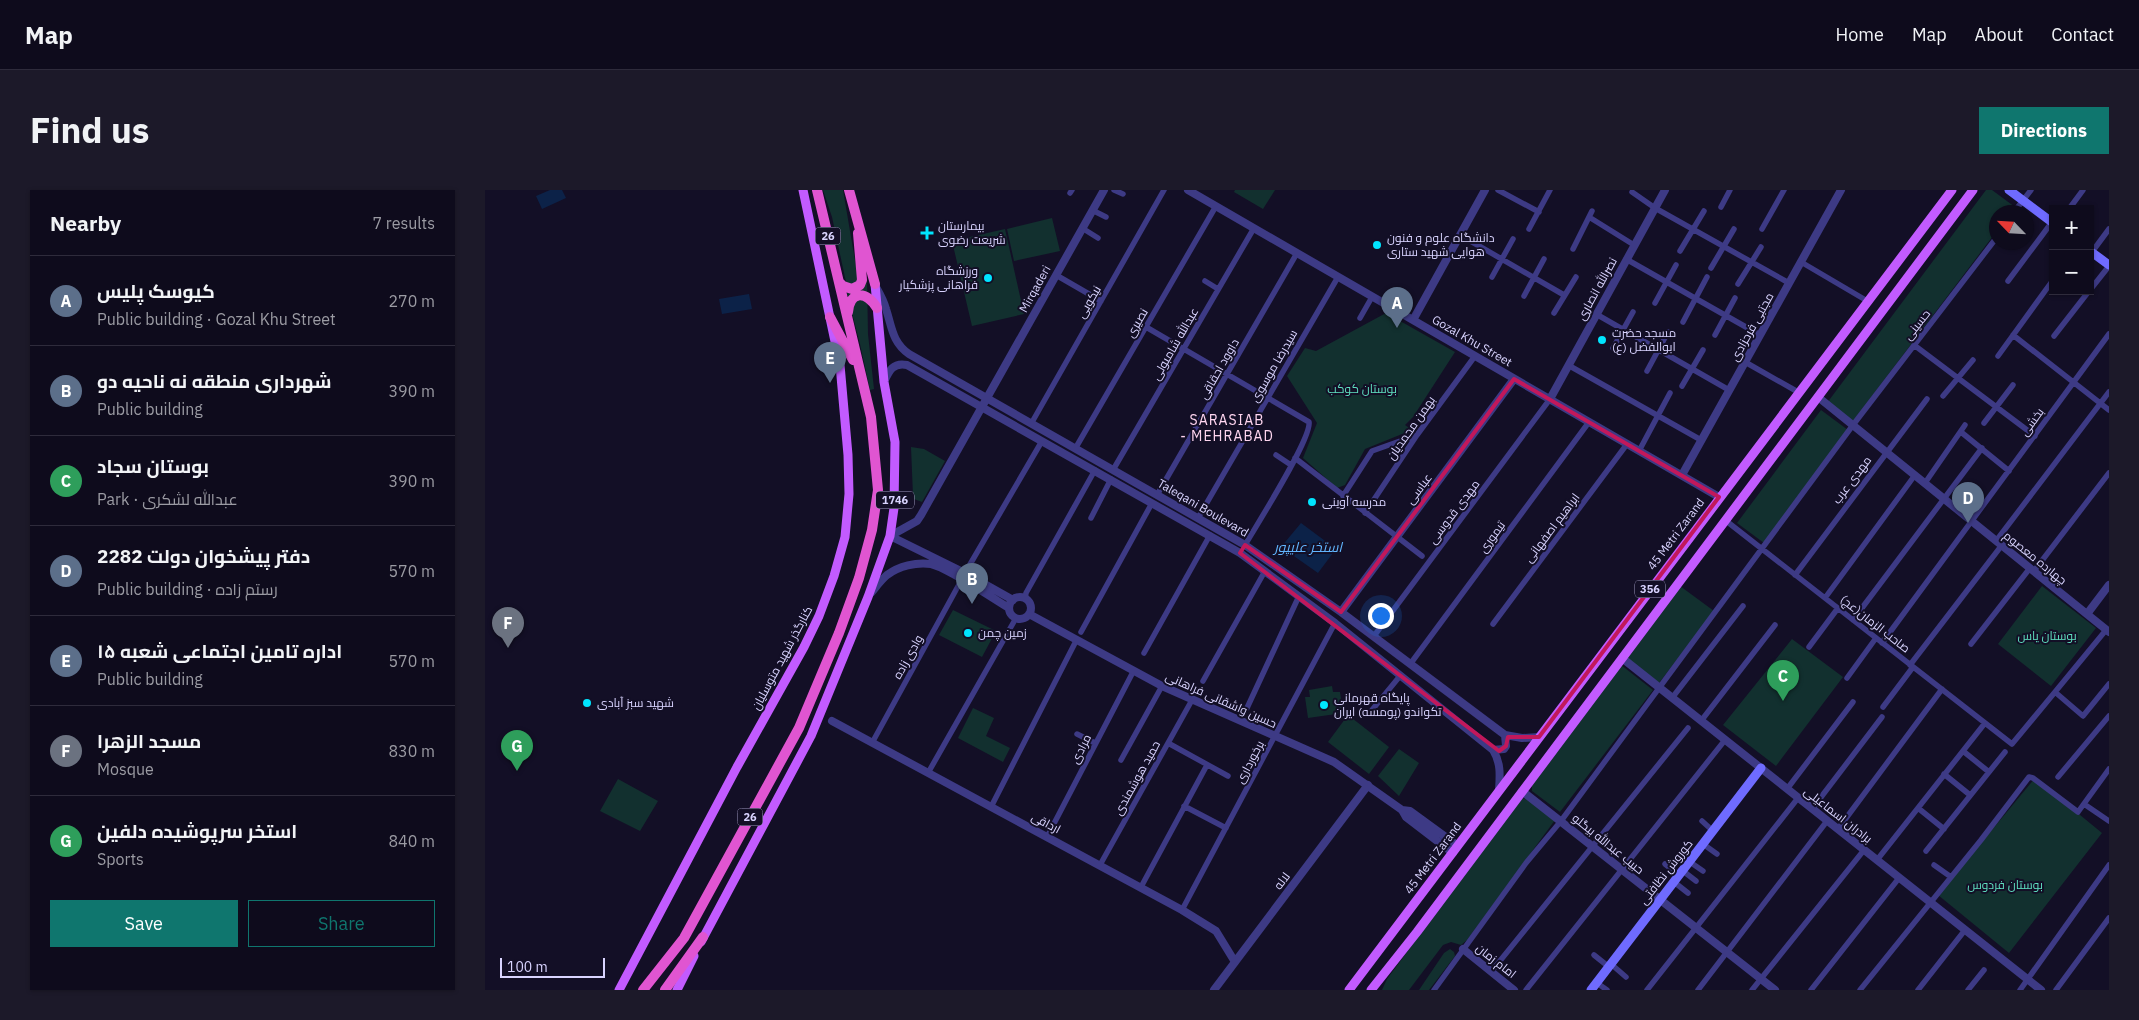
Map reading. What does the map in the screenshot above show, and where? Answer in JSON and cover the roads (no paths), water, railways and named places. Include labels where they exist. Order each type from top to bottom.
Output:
[{"type":"highway","name":"26","points":[[643,990],[684,938],[799,728],[856,587],[872,530],[878,490],[871,417],[817,190]]},
{"type":"highway","name":"26","points":[[849,190],[875,284]]},
{"type":"highway","points":[[839,282],[843,286],[852,289],[856,288],[862,280],[858,249],[858,227]]},
{"type":"highway","points":[[847,317],[849,305],[853,298],[859,295],[867,296],[877,308]]},
{"type":"highway","points":[[830,317],[861,377]]},
{"type":"highway","points":[[665,990],[703,937]]},
{"type":"main road","name":"کنارگذر شهید متوسلیان","points":[[619,990],[737,767],[805,647],[834,576],[845,537],[849,494],[848,455],[840,365],[803,190]]},
{"type":"main road","name":"45 Metri Zarand","points":[[1349,990],[1952,190]]},
{"type":"main road","name":"356","points":[[1371,990],[1973,190]]},
{"type":"main road","points":[[2009,190],[2049,220]]},
{"type":"main road","points":[[2094,254],[2109,266]]},
{"type":"main road","name":"1746","points":[[703,937],[811,736],[868,596],[890,536],[894,508],[895,442],[884,382],[875,284]]},
{"type":"main road","name":"کوروش نظافتی","points":[[1594,986],[1761,768]]},
{"type":"main road","points":[[1455,849],[1470,860]]},
{"type":"main road","points":[[1423,893],[1431,886],[1440,887],[1440,894],[1434,908]]},
{"type":"main road","points":[[677,990],[703,937]]},
{"type":"street","name":"Mirqaderi","points":[[982,407],[1103,190]]},
{"type":"street","points":[[1114,190],[1123,194]]},
{"type":"street","name":"نیکویی","points":[[1031,424],[1164,190]]},
{"type":"street","name":"Gozal Khu Street","points":[[1188,190],[1719,497]]},
{"type":"street","points":[[1413,320],[1485,190]]},
{"type":"street","points":[[1499,190],[1539,212]]},
{"type":"street","points":[[1529,229],[1550,190]]},
{"type":"street","name":"نصرالله انصاری","points":[[1549,399],[1665,190]]},
{"type":"street","points":[[1721,207],[1731,190]]},
{"type":"street","points":[[1762,229],[1784,190]]},
{"type":"street","name":"مجتبی فرحزادی","points":[[1682,475],[1841,190]]},
{"type":"street","points":[[2019,205],[2031,190]]},
{"type":"street","points":[[2072,205],[2083,190]]},
{"type":"street","points":[[1632,192],[1655,208],[1789,284]]},
{"type":"street","name":"نصیری","points":[[1075,449],[1216,206]]},
{"type":"street","points":[[1092,210],[1106,217]]},
{"type":"street","points":[[1573,249],[1593,211]]},
{"type":"street","points":[[1680,251],[1704,211]]},
{"type":"street","points":[[1589,217],[1634,245]]},
{"type":"street","points":[[2007,281],[2049,226]]},
{"type":"street","points":[[1082,228],[1099,238]]},
{"type":"street","name":"عبدالله شامبولی","points":[[1113,470],[1254,228]]},
{"type":"street","points":[[1711,268],[1734,229]]},
{"type":"street","points":[[2092,250],[2109,229]]},
{"type":"street","points":[[1460,235],[1564,295]]},
{"type":"street","points":[[1492,277],[1513,239]]},
{"type":"street","points":[[1738,284],[1761,247]]},
{"type":"street","name":"حسینی","points":[[1434,990],[1526,863],[1561,820],[1660,688],[1853,425],[1989,247]]},
{"type":"street","name":"داوود احقاقی","points":[[1157,495],[1297,253]]},
{"type":"street","points":[[1524,296],[1543,259]]},
{"type":"street","points":[[1626,259],[1760,335]]},
{"type":"street","points":[[1801,262],[1869,302]]},
{"type":"street","points":[[1655,303],[1676,265]]},
{"type":"street","points":[[2094,286],[2109,266]]},
{"type":"street","points":[[1056,275],[1101,301]]},
{"type":"street","name":"سیدرضا موسوی","points":[[1197,518],[1338,277]]},
{"type":"street","points":[[1683,322],[1707,277]]},
{"type":"street","points":[[1554,313],[1576,278]]},
{"type":"street","points":[[1205,281],[1218,289]]},
{"type":"street","name":"Taleqani Boulevard","points":[[875,284],[886,307],[893,337],[899,346],[909,354],[1245,545],[1374,636],[1505,735]]},
{"type":"street","points":[[1998,356],[2049,286]]},
{"type":"street","points":[[2054,336],[2087,295]]},
{"type":"street","points":[[1361,318],[1373,297]]},
{"type":"street","points":[[1715,335],[1735,298]]},
{"type":"street","points":[[1613,348],[1633,312]]},
{"type":"street","points":[[1596,314],[1729,390]]},
{"type":"street","points":[[1146,327],[1307,420],[1309,428],[1295,458],[1240,553]]},
{"type":"street","points":[[1647,371],[1667,332]]},
{"type":"street","name":"بخشی","points":[[1882,643],[2109,334]]},
{"type":"street","points":[[2013,335],[2109,410]]},
{"type":"street","points":[[1914,345],[2035,436]]},
{"type":"street","points":[[1682,386],[1703,350]]},
{"type":"street","name":"بهمن محمدیان","points":[[1365,513],[1417,434],[1475,356]]},
{"type":"street","points":[[1943,396],[1973,360]]},
{"type":"street","points":[[1745,362],[1798,392]]},
{"type":"street","name":"Taleqani Boulevard","points":[[884,382],[892,367],[904,364],[1240,553],[1335,623],[1493,750]]},
{"type":"street","points":[[1568,365],[1701,440]]},
{"type":"street","name":"عباسی","points":[[1341,612],[1514,379]]},
{"type":"street","points":[[1984,423],[2013,385]]},
{"type":"street","points":[[1883,707],[2109,392]]},
{"type":"street","points":[[1639,451],[1670,393]]},
{"type":"street","name":"چهارده معصوم","points":[[1818,397],[2108,631]]},
{"type":"street","name":"مهدی قدوسی","points":[[1374,636],[1549,399]]},
{"type":"street","name":"مهدی عرب","points":[[1795,575],[1927,399]]},
{"type":"street","points":[[890,536],[917,521],[921,516],[982,407]]},
{"type":"street","name":"تیموری","points":[[1411,664],[1589,422]]},
{"type":"street","points":[[1925,483],[1965,425]]},
{"type":"street","points":[[1961,432],[2009,470]]},
{"type":"street","points":[[1343,496],[1372,451],[1417,434]]},
{"type":"street","name":"وادی زاده","points":[[872,744],[963,576],[1042,441]]},
{"type":"street","name":"ابراهیم اصفهانی","points":[[1493,624],[1627,444]]},
{"type":"street","points":[[1853,620],[1982,448]]},
{"type":"street","points":[[1276,455],[1291,465]]},
{"type":"street","points":[[1295,458],[1422,556]]},
{"type":"street","points":[[1025,599],[1095,470]]},
{"type":"street","points":[[1971,644],[2109,473]]},
{"type":"street","points":[[1825,598],[1915,475]]},
{"type":"street","points":[[1091,518],[1111,480]]},
{"type":"street","points":[[1081,632],[1152,503]]},
{"type":"street","name":"صاحب الزمان(عج)","points":[[1725,520],[2012,744],[2055,692]]},
{"type":"street","points":[[1144,654],[1209,535]]},
{"type":"street","points":[[868,596],[885,577],[907,566],[931,564],[963,576],[1009,608],[1011,614],[1016,618],[1023,619],[1029,614],[1030,606],[1025,599],[1013,600],[963,576],[890,536]]},
{"type":"street","points":[[1203,681],[1265,571]]},
{"type":"street","points":[[2087,614],[2109,585]]},
{"type":"street","points":[[1247,708],[1299,596]]},
{"type":"street","points":[[1009,608],[1013,600]]},
{"type":"street","points":[[1672,698],[1743,606]]},
{"type":"street","points":[[1809,647],[1837,608]]},
{"type":"street","name":"حسین واشقانی فراهانی","points":[[1029,614],[1161,686],[1334,762],[1402,810],[1410,812],[1455,849]]},
{"type":"street","points":[[928,772],[1016,618]]},
{"type":"street","name":"برخورداری","points":[[1182,910],[1335,623]]},
{"type":"street","points":[[1701,721],[1775,625]]},
{"type":"street","points":[[2108,631],[2055,692],[2083,716],[2109,684]]},
{"type":"street","points":[[1847,678],[1876,638]]},
{"type":"street","points":[[991,807],[1076,641]]},
{"type":"street","name":"برادران اسماعیلی","points":[[1622,658],[2041,990]]},
{"type":"street","name":"مرادی","points":[[1047,837],[1133,672]]},
{"type":"street","points":[[1372,710],[1400,676]]},
{"type":"street","points":[[1121,760],[1161,686]]},
{"type":"street","points":[[1838,830],[1942,689]]},
{"type":"street","name":"حمید هوشمندی","points":[[1099,865],[1192,700]]},
{"type":"street","points":[[1787,789],[1853,702]]},
{"type":"street","points":[[2058,777],[2109,716]]},
{"type":"street","points":[[1812,809],[1882,717]]},
{"type":"street","name":"ارداقی","points":[[832,721],[1182,910],[1216,931],[1235,962]]},
{"type":"street","points":[[1877,860],[1985,723]]},
{"type":"street","points":[[1491,972],[1688,728]]},
{"type":"street","points":[[1077,734],[1095,743]]},
{"type":"street","points":[[1493,750],[1499,751],[1506,746],[1505,735],[1522,738],[1539,737]]},
{"type":"street","points":[[1526,990],[1725,740]]},
{"type":"street","points":[[1168,743],[1228,776]]},
{"type":"street","points":[[1493,750],[1499,760],[1499,790]]},
{"type":"street","points":[[1963,751],[1989,772]]},
{"type":"street","points":[[1925,851],[2005,752]]},
{"type":"street","points":[[1141,887],[1207,764]]},
{"type":"street","points":[[1860,990],[1931,903],[2029,777],[2033,778],[2077,812],[2108,772]]},
{"type":"street","points":[[1944,774],[1970,795]]},
{"type":"street","name":"لاله","points":[[1214,990],[1368,785]]},
{"type":"street","name":"حبیب عبدالله بیگلو","points":[[1522,790],[1775,990]]},
{"type":"street","points":[[1647,990],[1798,798]]},
{"type":"street","points":[[2084,804],[2109,821]]},
{"type":"street","points":[[1184,806],[1226,828]]},
{"type":"street","points":[[1918,808],[1944,828]]},
{"type":"street","points":[[1702,821],[1713,830]]},
{"type":"street","points":[[1698,990],[1827,821]]},
{"type":"street","points":[[1703,844],[1717,854]]},
{"type":"street","points":[[1753,990],[1864,850]]},
{"type":"street","points":[[1690,862],[1703,871]]},
{"type":"street","points":[[1665,864],[1679,876],[1688,893]]},
{"type":"street","points":[[1934,865],[1951,877]]},
{"type":"street","points":[[2020,990],[2109,865]]},
{"type":"street","points":[[1679,876],[1696,881]]},
{"type":"street","points":[[1811,990],[1899,878]]},
{"type":"street","points":[[2056,990],[2109,918]]},
{"type":"street","points":[[1918,990],[1965,930]]},
{"type":"street","name":"امام زمان","points":[[1463,949],[1514,990]]},
{"type":"street","points":[[1593,956],[1626,977]]},
{"type":"street","points":[[1968,990],[1984,970]]},
{"type":"street","points":[[1594,986],[1607,990]]},
{"type":"water","points":[[550,190],[562,190],[566,198],[542,209],[536,196]]},
{"type":"water","points":[[749,294],[752,309],[722,314],[719,299]]},
{"type":"water","name":"استخر علیپور","points":[[1301,523],[1336,549],[1318,573],[1281,547]]},
{"type":"place","name":"بیمارستان شریعت رضوی","points":[[927,233]]},
{"type":"place","name":"دانشگاه علوم و فنون هوایی شهید ستاری","points":[[1377,245]]},
{"type":"place","name":"ورزشگاه فراهانی پزشکیار","points":[[988,278]]},
{"type":"place","name":"کیوسک پلیس","points":[[1397,328]]},
{"type":"place","name":"مسجد حضرت ابوالفضل (ع)","points":[[1602,340]]},
{"type":"place","name":"اداره تامین اجتماعی شعبه ۱۵","points":[[830,383]]},
{"type":"place","name":"مدرسه آوینی","points":[[1312,502]]},
{"type":"place","name":"دفتر پیشخوان دولت 2282","points":[[1968,523]]},
{"type":"place","name":"شهرداری منطقه نه ناحیه دو","points":[[972,604]]},
{"type":"place","name":"زمین چمن","points":[[968,633]]},
{"type":"place","name":"مسجد الزهرا","points":[[508,648]]},
{"type":"place","name":"بوستان سجاد","points":[[1783,701]]},
{"type":"place","name":"شهید سبز آبادی","points":[[587,703]]},
{"type":"place","name":"پایگاه قهرمانی تکواندو (پومسه) ایران","points":[[1324,705]]},
{"type":"place","name":"استخر سرپوشیده دلفین","points":[[517,771]]},
{"type":"district","name":"SARASIAB - MEHRABAD","points":[[1227,428]]},
{"type":"park label","name":"بوستان کوکب","points":[[1362,389]]},
{"type":"park label","name":"بوستان یاس","points":[[2047,636]]},
{"type":"park label","name":"بوستان فردوس","points":[[2005,885]]}]
